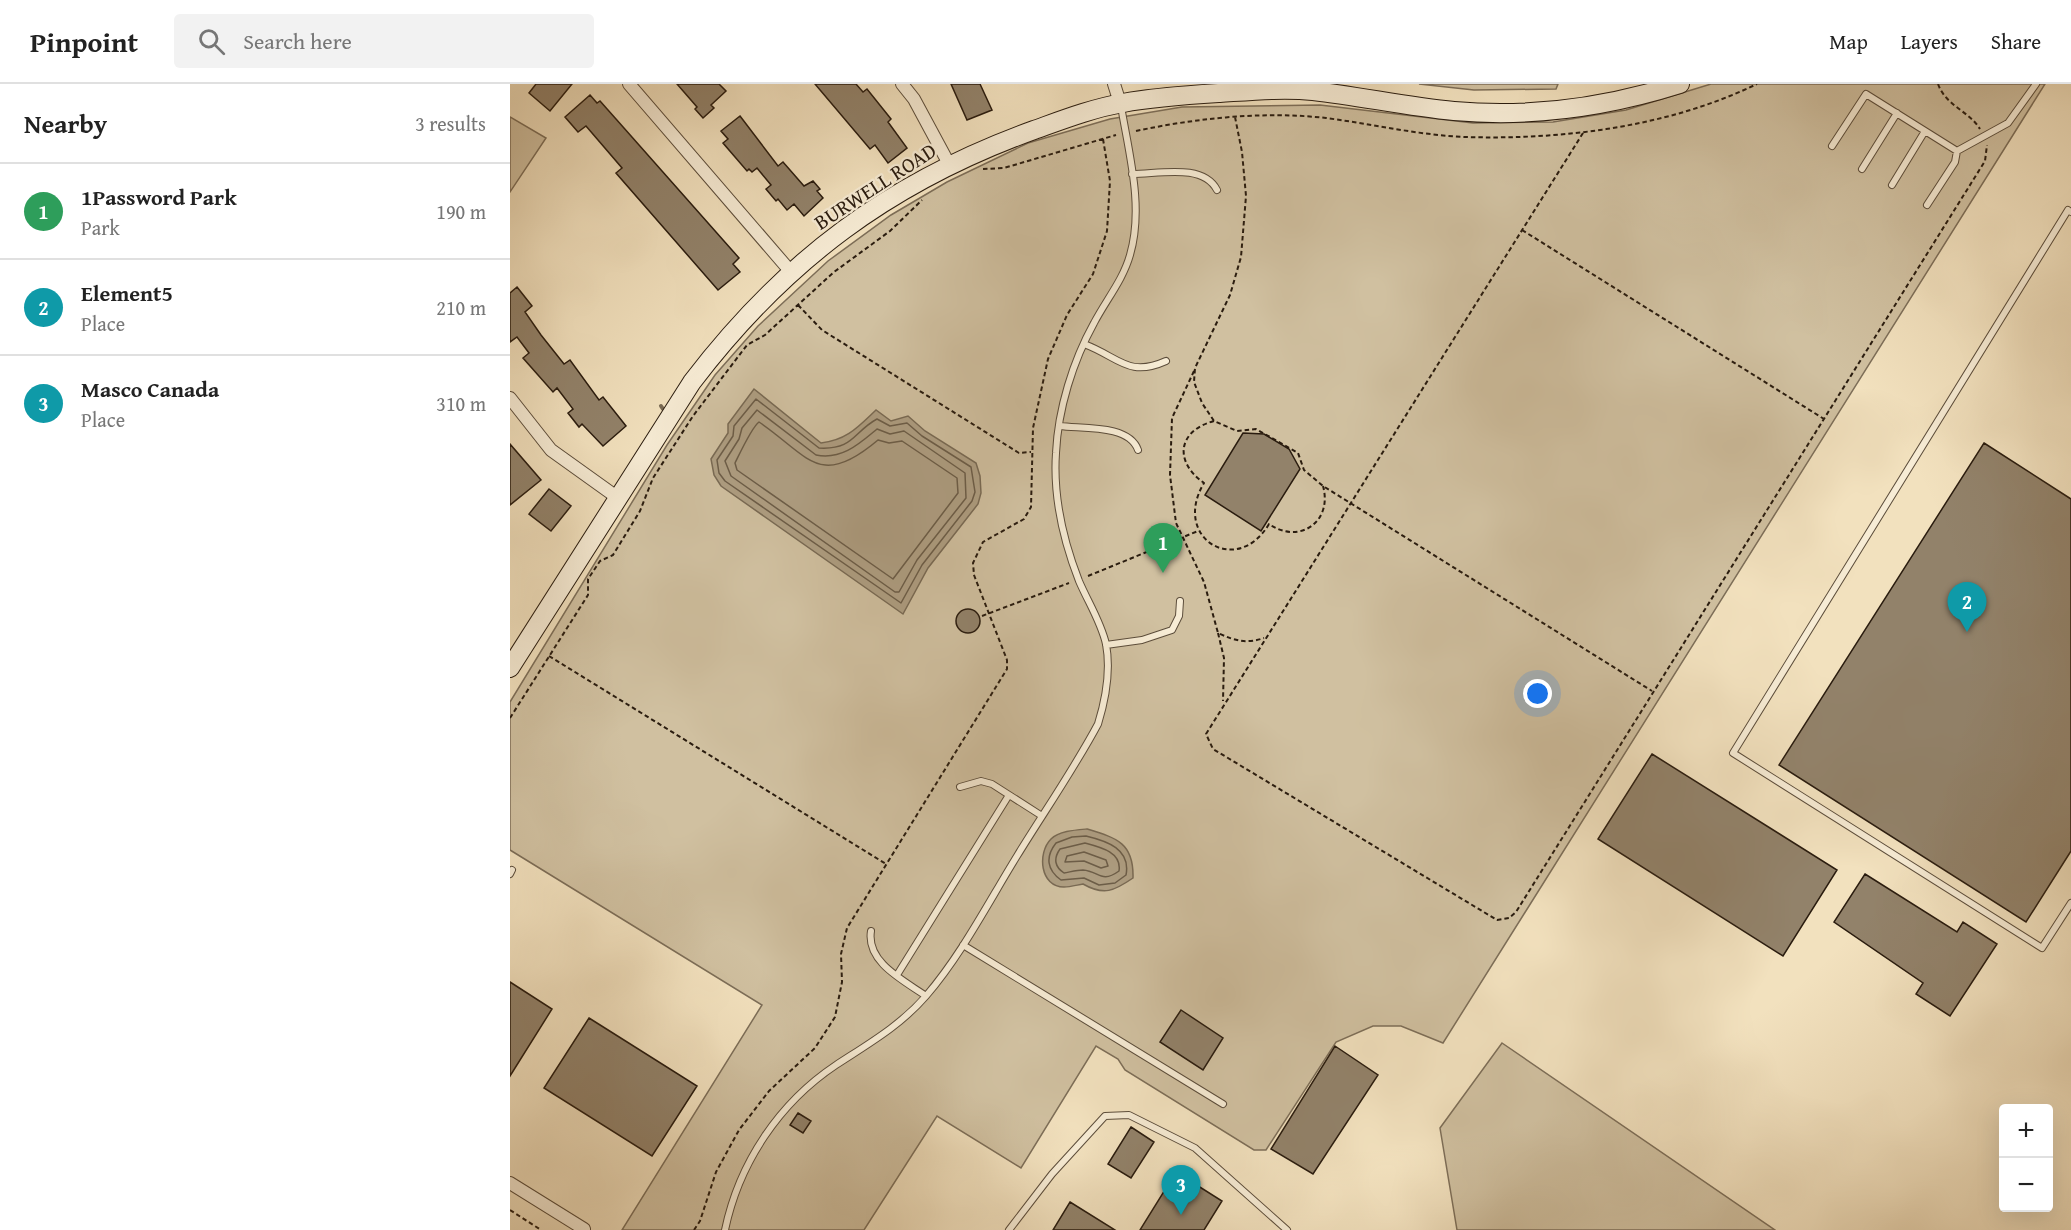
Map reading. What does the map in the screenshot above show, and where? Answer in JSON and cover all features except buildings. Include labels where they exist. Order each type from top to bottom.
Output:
[{"type":"main road","name":"BURWELL ROAD","points":[[510,669],[703,367],[739,325],[791,272],[829,240],[868,212],[949,164],[1065,119],[1120,103],[1204,94],[1311,87],[1452,111],[1501,114],[1576,108],[1630,99],[1680,84]]},
{"type":"street","points":[[629,84],[791,272]]},
{"type":"street","points":[[902,84],[914,99],[949,164]]},
{"type":"street","points":[[1114,84],[1120,103]]},
{"type":"street","points":[[510,398],[551,450],[618,498]]},
{"type":"street","points":[[510,1183],[585,1229]]},
{"type":"lane","points":[[1927,205],[1955,162],[1957,151],[1984,134],[2008,123],[2036,84]]},
{"type":"lane","points":[[1832,146],[1866,94],[1957,151]]},
{"type":"lane","points":[[725,1230],[734,1193],[759,1143],[776,1120],[820,1077],[886,1033],[926,996],[963,945],[1098,724],[1107,688],[1106,645],[1078,579],[1060,525],[1056,497],[1056,452],[1068,384],[1084,344],[1120,280],[1131,253],[1136,209],[1120,103]]},
{"type":"lane","points":[[1862,169],[1897,113]]},
{"type":"lane","points":[[1892,185],[1925,131]]},
{"type":"lane","points":[[1132,174],[1187,172],[1200,174],[1212,180],[1217,190]]},
{"type":"lane","points":[[2071,212],[2068,210],[1733,753],[2042,948],[2071,903]]},
{"type":"lane","points":[[1084,344],[1136,369],[1149,369],[1166,361]]},
{"type":"lane","points":[[1060,426],[1120,433],[1131,439],[1138,450]]},
{"type":"lane","points":[[1106,645],[1142,640],[1172,630],[1179,616],[1180,601]]},
{"type":"lane","points":[[960,787],[981,780],[1042,816]]},
{"type":"lane","points":[[897,975],[1009,795]]},
{"type":"lane","points":[[871,931],[870,947],[873,953],[897,975],[926,996]]},
{"type":"lane","points":[[963,945],[1223,1104]]},
{"type":"lane","points":[[1009,1230],[1052,1174],[1105,1116],[1128,1115],[1195,1148],[1287,1230]]},
{"type":"path","points":[[979,169],[1004,168],[1125,133],[1235,117],[1324,118],[1463,136],[1583,133],[1669,115],[1721,99],[1757,84]]},
{"type":"path","points":[[1583,133],[1223,703],[1206,734],[1213,748],[1488,917],[1503,920],[1516,912],[1985,161],[1987,148],[1984,134],[1976,122],[1947,100],[1938,84]]},
{"type":"path","points":[[1223,703],[1224,658],[1218,633],[1204,582],[1176,523],[1172,494],[1170,439],[1177,402],[1230,295],[1241,257],[1246,196],[1242,152],[1235,117]]},
{"type":"path","points":[[694,1230],[700,1221],[716,1172],[739,1130],[769,1091],[815,1048],[835,1017],[842,982],[842,940],[847,928],[1007,669],[1007,660],[974,575],[973,563],[983,542],[1024,519],[1031,507],[1032,452],[1037,405],[1048,360],[1067,315],[1093,274],[1107,231],[1110,181],[1103,138]]},
{"type":"path","points":[[510,718],[588,595],[588,579],[600,561],[613,555],[640,511],[653,478],[705,400],[747,345],[771,330],[834,272],[891,231],[914,205],[927,196]]},
{"type":"path","points":[[1522,230],[1824,419]]},
{"type":"path","points":[[798,305],[832,336],[1019,453],[1032,452]]},
{"type":"path","points":[[1195,368],[1198,394],[1214,421],[1237,431],[1257,429],[1298,453],[1304,470],[1323,486],[1653,692]]},
{"type":"path","points":[[1214,421],[1199,425],[1185,442],[1185,464],[1190,473],[1204,483],[1194,508],[1198,531],[1210,544],[1220,549],[1245,548],[1263,533],[1269,524],[1283,531],[1301,532],[1311,528],[1319,520],[1325,507],[1323,486]]},
{"type":"path","points":[[982,616],[1198,531]]},
{"type":"path","points":[[1218,633],[1237,641],[1253,642],[1264,638]]},
{"type":"path","points":[[549,656],[886,864]]},
{"type":"path","points":[[510,1210],[541,1230]]},
{"type":"shaded area","points":[[1419,84],[1558,84],[1556,89],[1474,90]]},
{"type":"shaded area","points":[[1711,84],[2045,84],[1443,1043],[1401,1026],[1373,1026],[1336,1042],[1266,1150],[1254,1150],[1125,1070],[1118,1059],[1096,1046],[1021,1168],[937,1116],[864,1230],[622,1230],[762,1005],[510,850],[510,702],[667,445],[715,375],[758,326],[828,261],[891,215],[947,182],[1028,143],[1110,119],[1182,107],[1320,105],[1473,123],[1553,122],[1626,110]]},
{"type":"shaded area","points":[[510,117],[546,138],[510,192]]},
{"type":"shaded area","points":[[1502,1043],[1775,1230],[1457,1230],[1440,1128]]},
{"type":"water","points":[[754,389],[821,443],[845,436],[876,410],[891,421],[908,416],[925,431],[976,463],[980,476],[981,493],[978,504],[928,568],[903,614],[721,486],[714,475],[711,459],[728,433],[728,424]]},
{"type":"water","points":[[1087,829],[1115,839],[1127,849],[1133,866],[1133,878],[1114,889],[1103,891],[1083,884],[1056,886],[1050,881],[1043,868],[1043,860],[1044,852],[1051,839],[1068,831]]},
{"type":"place","name":"1Password Park","points":[[1163,573]]},
{"type":"place","name":"Element5","points":[[1967,632]]},
{"type":"place","name":"Masco Canada","points":[[1181,1215]]}]
